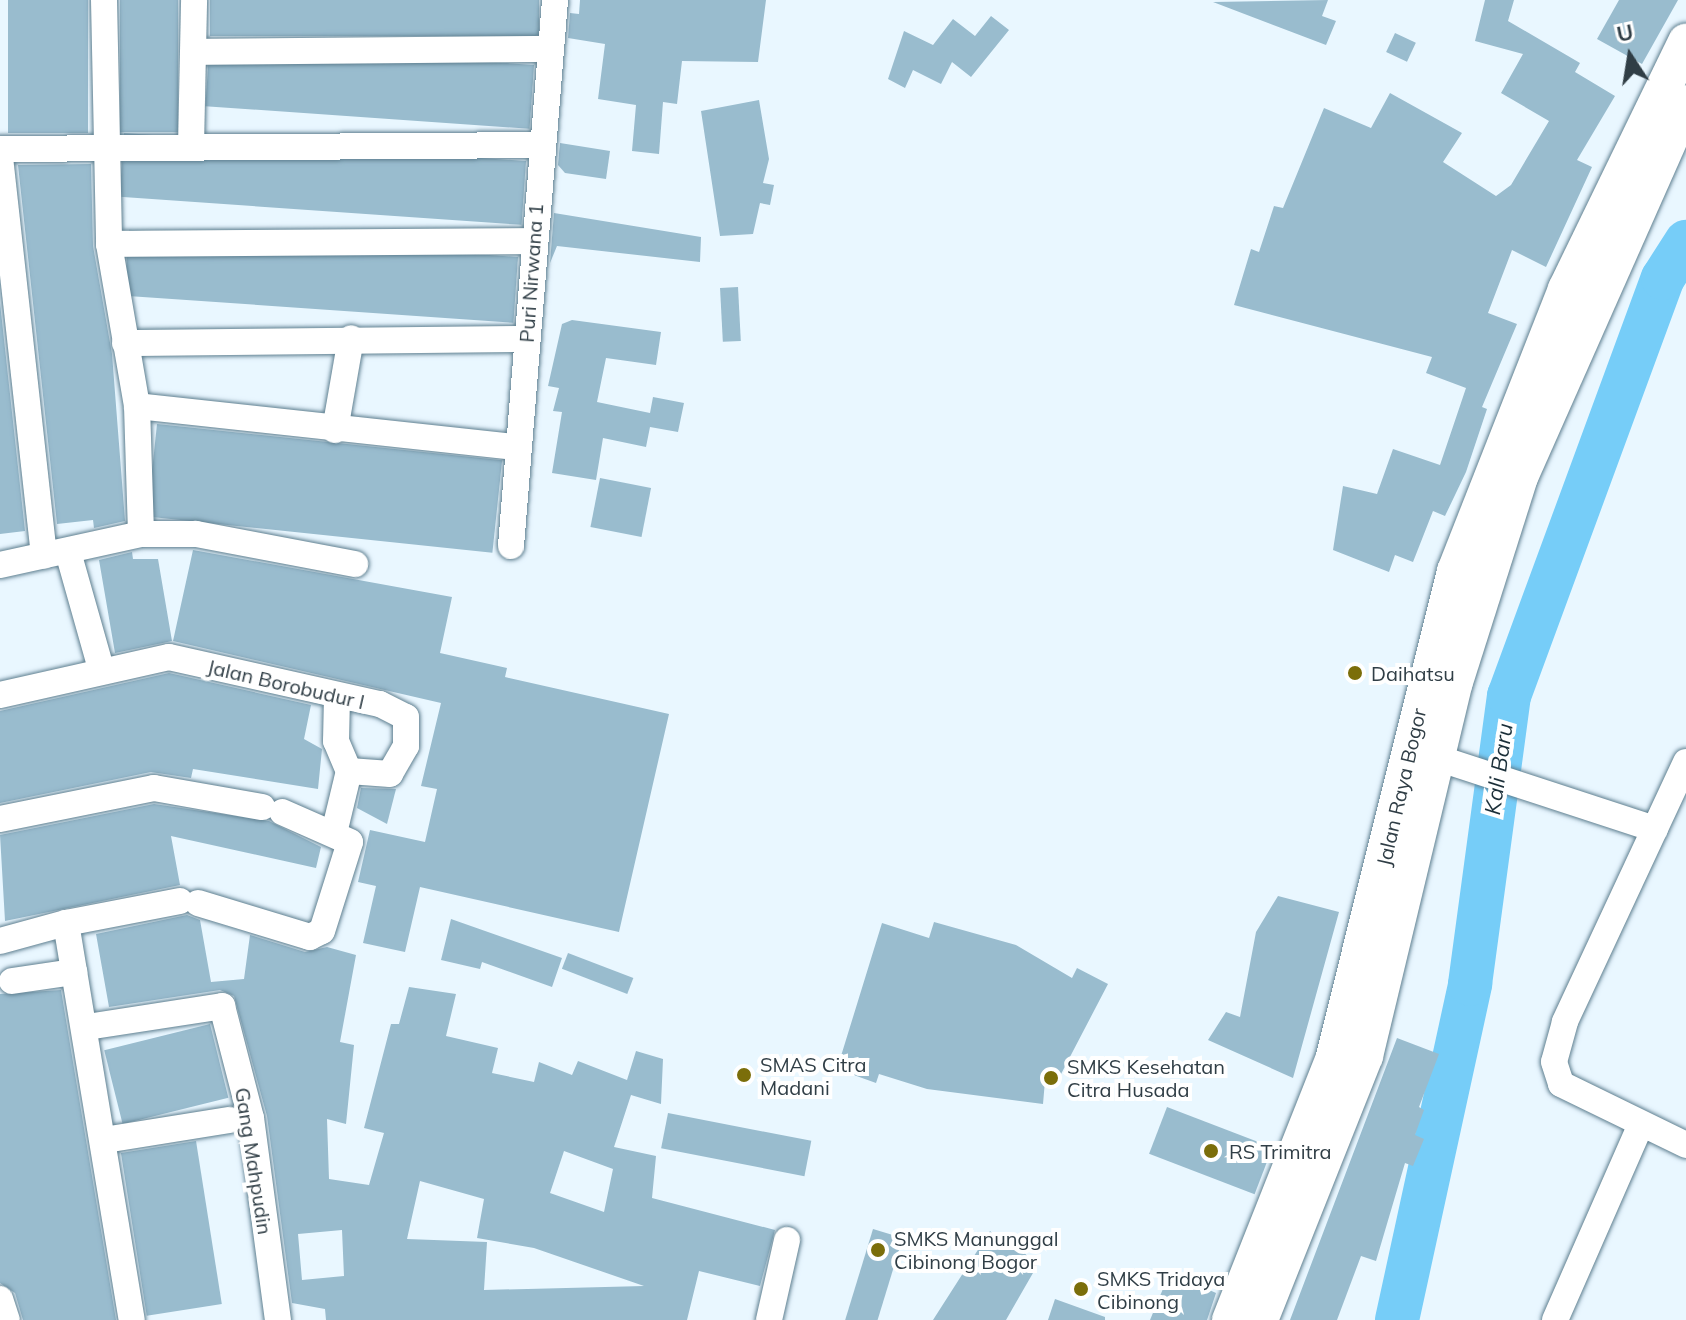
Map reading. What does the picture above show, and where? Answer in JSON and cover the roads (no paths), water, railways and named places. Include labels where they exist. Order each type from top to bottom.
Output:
[{"type":"highway","name":"Jalan Raya Bogor","points":[[1438,758],[1455,571],[1491,472],[1566,289],[1686,42]]},
{"type":"highway","name":"Jalan Raya Bogor","points":[[1255,1296],[1365,1056],[1484,580],[1520,477],[1686,103]]},
{"type":"street","points":[[104,0],[109,244],[137,406],[141,534]]},
{"type":"street","points":[[191,147],[194,0]]},
{"type":"street","name":"Puri Nirwana 1","points":[[511,546],[527,339],[531,241],[543,145],[555,0]]},
{"type":"street","points":[[194,52],[549,49]]},
{"type":"street","points":[[0,149],[105,145],[543,145]]},
{"type":"street","points":[[0,157],[56,554],[101,669]]},
{"type":"street","points":[[109,244],[531,241]]},
{"type":"street","points":[[125,343],[351,338],[527,339]]},
{"type":"street","points":[[335,430],[351,338]]},
{"type":"street","points":[[137,406],[335,430],[517,447]]},
{"type":"street","points":[[0,565],[141,534],[196,534],[355,564]]},
{"type":"street","name":"Jalan Borobudur I","points":[[0,695],[101,669],[169,657],[392,708],[408,728],[390,774],[349,771]]},
{"type":"street","points":[[334,833],[349,771],[336,741],[337,697]]},
{"type":"street","points":[[1438,758],[1516,780],[1655,829]]},
{"type":"street","points":[[1686,762],[1565,1022],[1554,1062],[1561,1084],[1640,1126],[1686,1145]]},
{"type":"street","points":[[0,819],[154,788],[272,810],[334,833],[352,852],[322,931],[310,937],[189,902],[66,923],[0,941]]},
{"type":"street","points":[[66,923],[87,1027],[132,1320]]},
{"type":"street","points":[[12,981],[74,972]]},
{"type":"street","name":"Gang Mahpudin","points":[[87,1027],[219,1005],[251,1118],[278,1320]]},
{"type":"street","points":[[104,1140],[229,1120]]},
{"type":"street","points":[[1555,1320],[1640,1126]]},
{"type":"street","points":[[769,1320],[787,1240]]},
{"type":"street","points":[[0,1299],[7,1320]]},
{"type":"waterway","name":"Kali Baru","points":[[1397,1320],[1470,984],[1509,696],[1663,278],[1686,242]]},
{"type":"place","name":"Daihatsu","points":[[1355,673]]},
{"type":"place","name":"SMAS Citra Madani","points":[[744,1075]]},
{"type":"place","name":"SMKS Kesehatan Citra Husada","points":[[1051,1078]]},
{"type":"place","name":"RS Trimitra","points":[[1211,1151]]},
{"type":"place","name":"SMKS Manunggal Cibinong Bogor","points":[[878,1250]]},
{"type":"place","name":"SMKS Tridaya Cibinong","points":[[1081,1289]]}]
